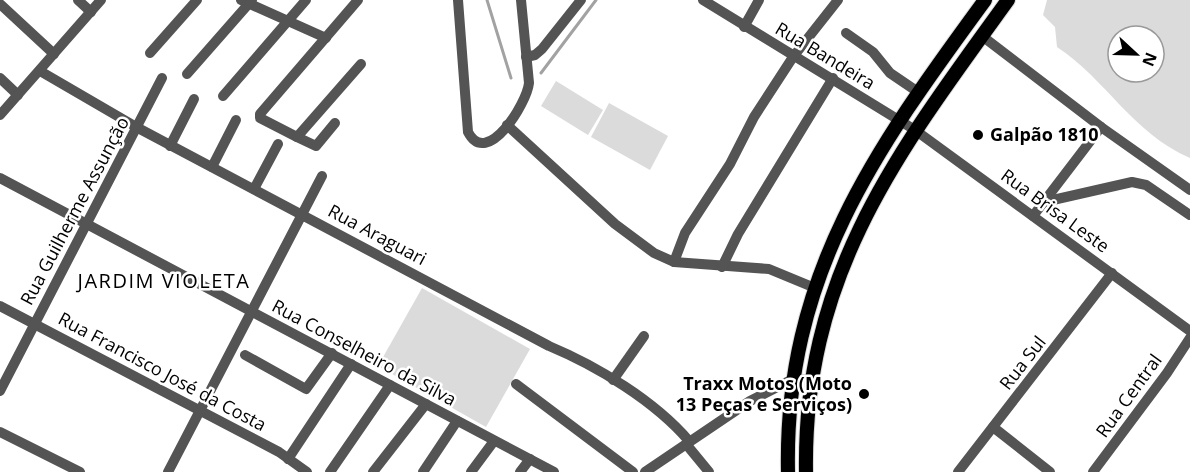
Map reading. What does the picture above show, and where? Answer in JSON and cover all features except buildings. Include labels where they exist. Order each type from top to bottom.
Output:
[{"type":"main road","points":[[788,472],[794,379],[815,288],[824,260],[855,193],[899,121],[985,0]]},
{"type":"main road","points":[[806,472],[812,381],[828,306],[852,242],[883,181],[915,130],[1008,0]]},
{"type":"street","points":[[78,0],[91,12]]},
{"type":"street","points":[[0,116],[101,0]]},
{"type":"street","points":[[150,53],[197,0]]},
{"type":"street","points":[[223,96],[306,0]]},
{"type":"street","points":[[335,123],[316,146],[261,119],[260,116],[358,0]]},
{"type":"street","points":[[458,0],[468,132],[476,141],[486,143],[507,125],[527,95],[521,0]]},
{"type":"street","points":[[526,57],[536,56],[581,0]]},
{"type":"street","name":"Rua Bandeira","points":[[703,0],[793,57],[833,78],[899,121]]},
{"type":"street","points":[[744,27],[759,0]]},
{"type":"street","points":[[674,262],[685,233],[722,175],[754,117],[793,57],[838,0]]},
{"type":"street","points":[[187,74],[248,1],[326,38]]},
{"type":"street","points":[[0,4],[54,54]]},
{"type":"street","points":[[846,33],[873,52],[890,73],[918,92]]},
{"type":"street","points":[[982,36],[1101,127],[1190,190]]},
{"type":"street","points":[[297,137],[361,64]]},
{"type":"street","name":"Rua Araguari","points":[[40,71],[171,146],[549,346],[591,364],[668,417],[709,472]]},
{"type":"street","points":[[0,78],[18,95]]},
{"type":"street","name":"Rua Guilherme Assunção","points":[[0,391],[33,323],[87,225],[162,78]]},
{"type":"street","points":[[722,267],[738,234],[833,78]]},
{"type":"street","points":[[171,146],[194,99]]},
{"type":"street","points":[[212,167],[236,120]]},
{"type":"street","name":"Rua Brisa Leste","points":[[899,121],[915,130],[1190,331]]},
{"type":"street","points":[[507,125],[615,224],[654,254],[674,262],[769,269],[815,288]]},
{"type":"street","points":[[1033,216],[1101,127]]},
{"type":"street","points":[[254,189],[278,144]]},
{"type":"street","points":[[168,472],[322,176]]},
{"type":"street","name":"Rua Conselheiro da Silva","points":[[0,178],[554,472]]},
{"type":"street","points":[[1044,202],[1132,182],[1146,185],[1190,215]]},
{"type":"street","name":"Rua Sul","points":[[958,472],[1112,273]]},
{"type":"street","name":"Rua Francisco José da Costa","points":[[0,306],[199,409],[307,472]]},
{"type":"street","points":[[613,380],[644,336]]},
{"type":"street","name":"Rua Central","points":[[1093,472],[1167,373],[1190,338]]},
{"type":"street","points":[[245,355],[306,389],[332,353]]},
{"type":"street","points":[[288,459],[351,364]]},
{"type":"street","points":[[645,472],[750,401],[794,379],[812,381]]},
{"type":"street","points":[[516,384],[633,472]]},
{"type":"street","points":[[330,472],[390,385]]},
{"type":"street","points":[[373,472],[426,404]]},
{"type":"street","points":[[423,472],[457,421]]},
{"type":"street","points":[[993,427],[1050,472]]},
{"type":"street","points":[[0,432],[80,472]]},
{"type":"street","points":[[471,472],[494,441]]},
{"type":"street","points":[[520,472],[530,459]]},
{"type":"shaded area","points":[[1047,0],[1190,0],[1190,158],[1152,135],[1090,74],[1057,47],[1055,27],[1043,15]]},
{"type":"shaded area","points":[[556,81],[603,110],[588,135],[541,106]]},
{"type":"shaded area","points":[[609,103],[668,136],[650,170],[591,137]]},
{"type":"shaded area","points":[[422,288],[530,349],[486,427],[378,366]]},
{"type":"waterway","points":[[487,0],[511,78]]},
{"type":"waterway","points":[[541,73],[596,0]]},
{"type":"place","name":"Galpão 1810","points":[[978,135]]},
{"type":"place","name":"Traxx Motos (Moto 13 Peças e Serviços)","points":[[864,394]]},
{"type":"district","name":"JARDIM VIOLETA","points":[[164,281]]}]
